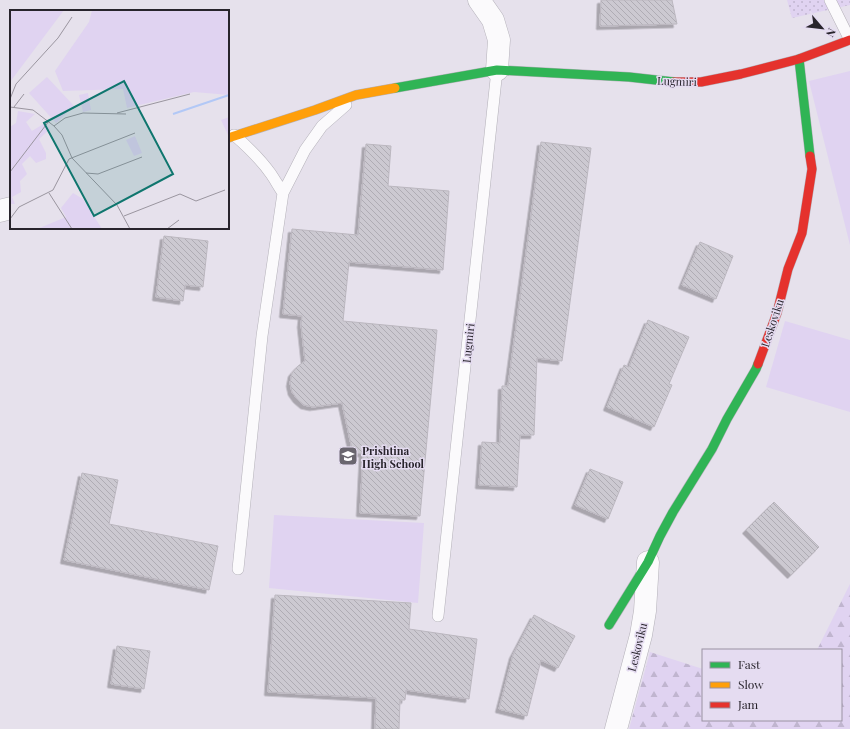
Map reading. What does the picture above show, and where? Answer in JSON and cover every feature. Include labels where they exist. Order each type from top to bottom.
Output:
[{"type":"street","points":[[479,0],[492,20],[499,40],[498,70]]},
{"type":"street","name":"Lugmiri","points":[[231,136],[315,110],[356,95],[498,70],[629,77],[670,82],[701,82],[741,74],[799,59],[850,40]]},
{"type":"street","name":"Leskoviku","points":[[609,625],[648,562],[673,512],[712,449],[756,368],[777,313],[788,269],[802,232],[812,169],[799,59]]},
{"type":"street","points":[[0,211],[10,208]]},
{"type":"street","name":"Leskoviku","points":[[616,729],[641,635],[645,611],[648,562]]},
{"type":"lane","points":[[830,0],[850,40]]},
{"type":"lane","name":"Lugmiri","points":[[438,616],[498,70]]},
{"type":"lane","points":[[238,569],[262,336],[283,193],[305,150],[322,126],[356,95]]},
{"type":"lane","points":[[231,136],[251,150],[271,174],[283,193]]},
{"type":"green space","points":[[787,0],[850,0],[850,5],[792,18]]},
{"type":"green space","points":[[850,71],[850,245],[809,81]]},
{"type":"green space","points":[[785,321],[850,340],[850,412],[766,387]]},
{"type":"green space","points":[[274,515],[424,523],[418,603],[269,588]]},
{"type":"green space","points":[[850,584],[850,729],[629,729],[650,652],[702,669],[702,721],[842,721],[842,649],[818,649]]},
{"type":"building","points":[[601,0],[672,0],[677,24],[600,26]]},
{"type":"building","points":[[541,142],[591,148],[562,361],[537,358],[534,435],[520,435],[517,487],[479,485],[482,442],[500,443],[502,386],[508,386]]},
{"type":"building","points":[[366,144],[391,146],[388,186],[449,191],[443,270],[349,262],[343,321],[437,330],[420,516],[360,513],[363,453],[353,454],[342,403],[313,407],[304,405],[292,392],[290,383],[292,373],[305,361],[301,324],[302,316],[283,314],[292,229],[358,235]]},
{"type":"building","points":[[164,236],[208,241],[203,287],[185,285],[183,301],[156,297]]},
{"type":"building","points":[[700,242],[733,256],[716,299],[682,285]]},
{"type":"building","points":[[648,320],[689,337],[669,384],[672,385],[654,427],[607,407],[624,365],[629,367]]},
{"type":"building","points":[[590,469],[623,482],[608,519],[575,505]]},
{"type":"building","points":[[82,473],[118,480],[109,524],[218,546],[209,590],[64,560]]},
{"type":"building","points":[[774,502],[819,547],[791,575],[746,530]]},
{"type":"building","points":[[275,595],[411,603],[409,629],[477,639],[469,699],[406,690],[405,700],[400,700],[399,729],[375,729],[376,698],[268,692]]},
{"type":"building","points":[[534,615],[575,636],[558,668],[541,660],[527,716],[499,709],[513,655]]},
{"type":"building","points":[[117,646],[150,651],[144,689],[111,684]]},
{"type":"traffic: fast","points":[[799,59],[810,156]]},
{"type":"traffic: fast","points":[[395,88],[497,70],[629,77],[674,82]]},
{"type":"traffic: fast","points":[[609,625],[648,562],[673,512],[712,449],[758,364]]},
{"type":"traffic: slow","points":[[229,138],[356,95],[395,88]]},
{"type":"traffic: jam","points":[[674,82],[701,82],[741,74],[799,59],[850,40]]},
{"type":"traffic: jam","points":[[758,364],[777,313],[788,269],[802,233],[812,169],[810,156]]},
{"type":"place","name":"Prishtina High School","points":[[348,456]]}]
